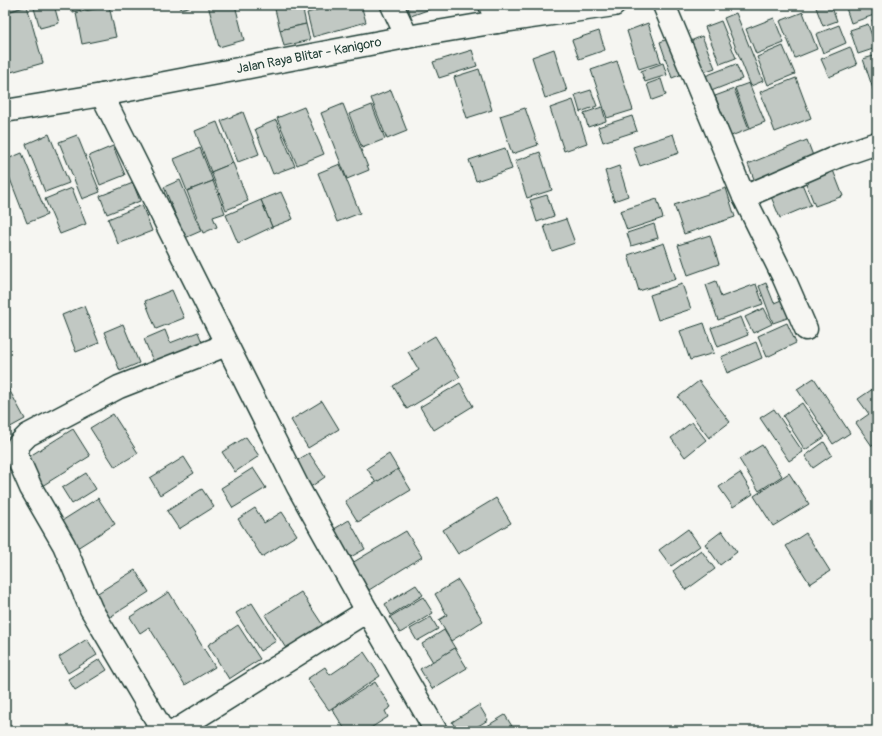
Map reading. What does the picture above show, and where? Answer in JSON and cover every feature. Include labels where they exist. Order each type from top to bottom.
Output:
[{"type":"street","points":[[392,5],[399,38]]},
{"type":"street","name":"Jalan Raya Blitar - Kanigoro","points":[[5,111],[102,95],[399,38],[493,13],[614,5]]},
{"type":"street","points":[[664,5],[744,196],[783,276],[806,329]]},
{"type":"street","points":[[102,95],[298,487],[436,731]]},
{"type":"street","points":[[744,196],[839,156],[877,143]]},
{"type":"street","points":[[163,731],[91,609],[64,545],[31,488],[11,458],[18,445],[28,435],[119,387],[226,345]]},
{"type":"street","points":[[175,731],[367,611]]},
{"type":"building","points":[[5,5],[26,5],[27,6],[5,13]]},
{"type":"building","points":[[33,5],[54,5],[59,23],[40,28]]},
{"type":"building","points":[[72,5],[105,5],[73,12]]},
{"type":"building","points":[[180,5],[196,5],[181,9]]},
{"type":"building","points":[[208,5],[235,5],[244,40],[219,47]]},
{"type":"building","points":[[274,5],[302,5],[306,24],[280,30]]},
{"type":"building","points":[[334,5],[361,5],[366,22],[313,37],[307,13]]},
{"type":"building","points":[[407,5],[429,5],[430,9],[411,16]]},
{"type":"building","points":[[815,5],[831,5],[837,21],[823,26]]},
{"type":"building","points":[[845,5],[877,5],[877,14],[851,23]]},
{"type":"building","points":[[27,6],[43,63],[11,72],[5,52],[5,13]]},
{"type":"building","points":[[109,6],[116,37],[82,44],[76,13]]},
{"type":"building","points":[[803,12],[817,49],[795,58],[780,21]]},
{"type":"building","points":[[736,13],[763,81],[751,86],[724,18]]},
{"type":"building","points":[[774,18],[784,43],[756,54],[746,29]]},
{"type":"building","points":[[877,18],[877,33],[872,20]]},
{"type":"building","points":[[721,21],[736,58],[720,64],[705,27]]},
{"type":"building","points":[[648,23],[661,62],[639,69],[627,31]]},
{"type":"building","points":[[306,24],[310,40],[284,46],[280,30]]},
{"type":"building","points":[[868,24],[876,48],[858,54],[850,30]]},
{"type":"building","points":[[839,25],[846,43],[823,53],[816,34]]},
{"type":"building","points":[[599,31],[605,50],[579,59],[572,40]]},
{"type":"building","points":[[702,36],[715,68],[698,74],[686,43]]},
{"type":"building","points":[[673,37],[685,73],[672,78],[660,42]]},
{"type":"building","points":[[783,46],[795,74],[768,85],[757,57]]},
{"type":"building","points":[[850,47],[857,65],[829,77],[821,59]]},
{"type":"building","points":[[554,49],[567,91],[545,98],[532,57]]},
{"type":"building","points":[[472,50],[477,66],[439,78],[433,62]]},
{"type":"building","points":[[877,55],[877,94],[875,95],[863,59]]},
{"type":"building","points":[[617,61],[633,110],[607,118],[591,70]]},
{"type":"building","points":[[663,63],[667,75],[645,82],[641,71]]},
{"type":"building","points":[[736,64],[742,79],[706,93],[700,78]]},
{"type":"building","points":[[479,69],[492,110],[467,118],[454,77]]},
{"type":"building","points":[[796,78],[811,118],[775,132],[760,92]]},
{"type":"building","points":[[661,79],[666,95],[652,100],[647,84]]},
{"type":"building","points":[[749,83],[765,122],[750,128],[735,88]]},
{"type":"building","points":[[734,89],[749,129],[731,136],[715,96]]},
{"type":"building","points":[[391,90],[407,131],[387,139],[371,98]]},
{"type":"building","points":[[591,90],[597,106],[580,112],[575,95]]},
{"type":"building","points":[[573,100],[587,143],[564,151],[550,108]]},
{"type":"building","points":[[343,104],[369,170],[347,179],[321,113]]},
{"type":"building","points":[[372,105],[385,139],[362,148],[349,114]]},
{"type":"building","points":[[304,107],[324,154],[297,165],[277,118]]},
{"type":"building","points":[[602,107],[606,121],[588,127],[584,113]]},
{"type":"building","points":[[525,108],[538,145],[512,154],[500,116]]},
{"type":"building","points":[[243,112],[259,154],[238,162],[221,121]]},
{"type":"building","points":[[632,116],[637,131],[603,142],[598,127]]},
{"type":"building","points":[[276,120],[295,166],[273,174],[255,129]]},
{"type":"building","points":[[217,122],[233,163],[211,172],[195,131]]},
{"type":"building","points":[[49,134],[69,183],[45,192],[26,144]]},
{"type":"building","points":[[673,134],[679,153],[640,166],[633,147]]},
{"type":"building","points":[[77,135],[100,192],[82,199],[59,142]]},
{"type":"building","points":[[807,140],[815,161],[756,184],[748,164]]},
{"type":"building","points":[[113,146],[125,175],[100,185],[89,156]]},
{"type":"building","points":[[200,148],[213,181],[187,191],[174,159]]},
{"type":"building","points":[[505,148],[512,169],[476,181],[469,160]]},
{"type":"building","points":[[540,152],[552,190],[527,198],[515,161]]},
{"type":"building","points":[[22,153],[47,215],[27,223],[5,166],[5,160]]},
{"type":"building","points":[[877,153],[877,173],[870,156]]},
{"type":"building","points":[[233,163],[248,201],[226,210],[211,172]]},
{"type":"building","points":[[340,164],[360,213],[337,222],[318,173]]},
{"type":"building","points":[[831,165],[843,196],[815,206],[803,176]]},
{"type":"building","points":[[619,166],[628,196],[614,201],[605,171]]},
{"type":"building","points":[[800,179],[811,205],[780,218],[769,192]]},
{"type":"building","points":[[180,180],[201,231],[185,238],[164,187]]},
{"type":"building","points":[[213,181],[225,213],[213,217],[217,227],[203,233],[187,191]]},
{"type":"building","points":[[133,183],[140,201],[107,214],[100,196]]},
{"type":"building","points":[[72,188],[86,224],[60,234],[45,199]]},
{"type":"building","points":[[726,188],[735,217],[684,234],[674,205]]},
{"type":"building","points":[[281,192],[293,219],[272,227],[261,200]]},
{"type":"building","points":[[547,195],[554,216],[537,222],[530,200]]},
{"type":"building","points":[[657,199],[663,218],[627,230],[620,211]]},
{"type":"building","points":[[261,200],[272,227],[238,243],[226,215]]},
{"type":"building","points":[[142,205],[152,231],[118,244],[108,219]]},
{"type":"building","points":[[566,219],[575,243],[552,251],[544,226]]},
{"type":"building","points":[[654,224],[658,238],[631,246],[627,233]]},
{"type":"building","points":[[710,235],[719,264],[688,275],[678,245]]},
{"type":"building","points":[[664,243],[676,279],[639,291],[628,255]]},
{"type":"building","points":[[716,281],[721,297],[756,284],[763,304],[718,320],[706,285]]},
{"type":"building","points":[[766,283],[774,303],[786,298],[793,316],[773,323],[759,286]]},
{"type":"building","points":[[682,284],[691,309],[658,320],[650,295]]},
{"type":"building","points":[[172,290],[184,318],[156,329],[145,301]]},
{"type":"building","points":[[84,306],[99,343],[76,352],[62,315]]},
{"type":"building","points":[[764,308],[772,324],[753,333],[745,317]]},
{"type":"building","points":[[741,317],[748,335],[718,347],[711,328]]},
{"type":"building","points":[[704,323],[714,353],[690,360],[680,331]]},
{"type":"building","points":[[787,323],[796,343],[767,357],[758,336]]},
{"type":"building","points":[[123,324],[139,363],[120,371],[104,332]]},
{"type":"building","points":[[165,330],[170,343],[198,332],[204,347],[155,366],[144,339]]},
{"type":"building","points":[[435,336],[460,377],[407,409],[393,386],[419,370],[408,352]]},
{"type":"building","points":[[756,342],[762,358],[727,373],[721,357]]},
{"type":"building","points":[[814,378],[850,433],[833,444],[797,389]]},
{"type":"building","points":[[699,381],[730,422],[709,438],[678,397]]},
{"type":"building","points":[[5,382],[25,419],[5,430]]},
{"type":"building","points":[[460,383],[473,406],[434,430],[420,407]]},
{"type":"building","points":[[877,386],[877,442],[872,446],[856,423],[869,414],[858,399]]},
{"type":"building","points":[[322,401],[339,429],[308,448],[291,420]]},
{"type":"building","points":[[802,403],[825,437],[805,450],[783,416]]},
{"type":"building","points":[[774,409],[803,452],[789,461],[760,418]]},
{"type":"building","points":[[113,414],[138,453],[115,467],[90,428]]},
{"type":"building","points":[[692,422],[706,440],[685,457],[671,438]]},
{"type":"building","points":[[73,429],[90,456],[42,486],[25,459]]},
{"type":"building","points":[[246,437],[259,456],[235,472],[222,452]]},
{"type":"building","points":[[824,442],[832,455],[813,468],[805,456]]},
{"type":"building","points":[[762,445],[782,476],[759,491],[739,459]]},
{"type":"building","points":[[309,453],[325,477],[309,488],[293,463]]},
{"type":"building","points":[[389,454],[398,469],[376,483],[367,468]]},
{"type":"building","points":[[184,457],[194,473],[160,495],[150,478]]},
{"type":"building","points":[[253,468],[266,488],[233,508],[221,488]]},
{"type":"building","points":[[398,469],[411,490],[358,522],[345,501]]},
{"type":"building","points":[[86,473],[96,489],[72,504],[62,488]]},
{"type":"building","points":[[740,473],[753,494],[733,507],[719,487]]},
{"type":"building","points":[[789,473],[809,504],[773,526],[754,496]]},
{"type":"building","points":[[202,489],[214,507],[179,529],[167,511]]},
{"type":"building","points":[[98,498],[115,524],[77,548],[60,522]]},
{"type":"building","points":[[496,498],[511,523],[458,554],[443,530]]},
{"type":"building","points":[[255,508],[264,523],[282,512],[297,535],[262,557],[238,519]]},
{"type":"building","points":[[349,520],[365,549],[347,559],[331,531]]},
{"type":"building","points":[[688,529],[700,546],[671,566],[659,550]]},
{"type":"building","points":[[406,531],[422,557],[369,590],[352,563]]},
{"type":"building","points":[[722,531],[737,552],[720,565],[705,544]]},
{"type":"building","points":[[806,533],[830,571],[810,584],[786,546]]},
{"type":"building","points":[[701,550],[715,569],[686,590],[673,571]]},
{"type":"building","points":[[135,570],[149,592],[107,619],[93,596]]},
{"type":"building","points":[[458,580],[483,621],[451,641],[439,620],[447,615],[435,594]]},
{"type":"building","points":[[416,585],[423,595],[391,615],[385,604]]},
{"type":"building","points":[[169,592],[215,667],[185,685],[149,627],[140,633],[130,617]]},
{"type":"building","points":[[301,592],[324,627],[287,650],[265,615]]},
{"type":"building","points":[[423,597],[433,613],[400,633],[390,617]]},
{"type":"building","points":[[252,603],[276,641],[260,651],[236,613]]},
{"type":"building","points":[[431,617],[438,629],[417,641],[410,629]]},
{"type":"building","points":[[238,625],[260,659],[229,679],[208,645]]},
{"type":"building","points":[[444,630],[455,648],[433,662],[422,644]]},
{"type":"building","points":[[87,639],[97,655],[68,673],[59,657]]},
{"type":"building","points":[[455,648],[467,668],[432,689],[420,669]]},
{"type":"building","points":[[364,652],[380,676],[329,710],[307,679],[325,667],[330,675]]},
{"type":"building","points":[[100,659],[107,670],[75,690],[68,679]]},
{"type":"building","points":[[375,682],[391,707],[385,711],[388,717],[366,731],[346,731],[332,709]]},
{"type":"building","points":[[479,705],[488,720],[470,731],[457,731],[452,722]]},
{"type":"building","points":[[505,715],[515,731],[479,731]]}]
